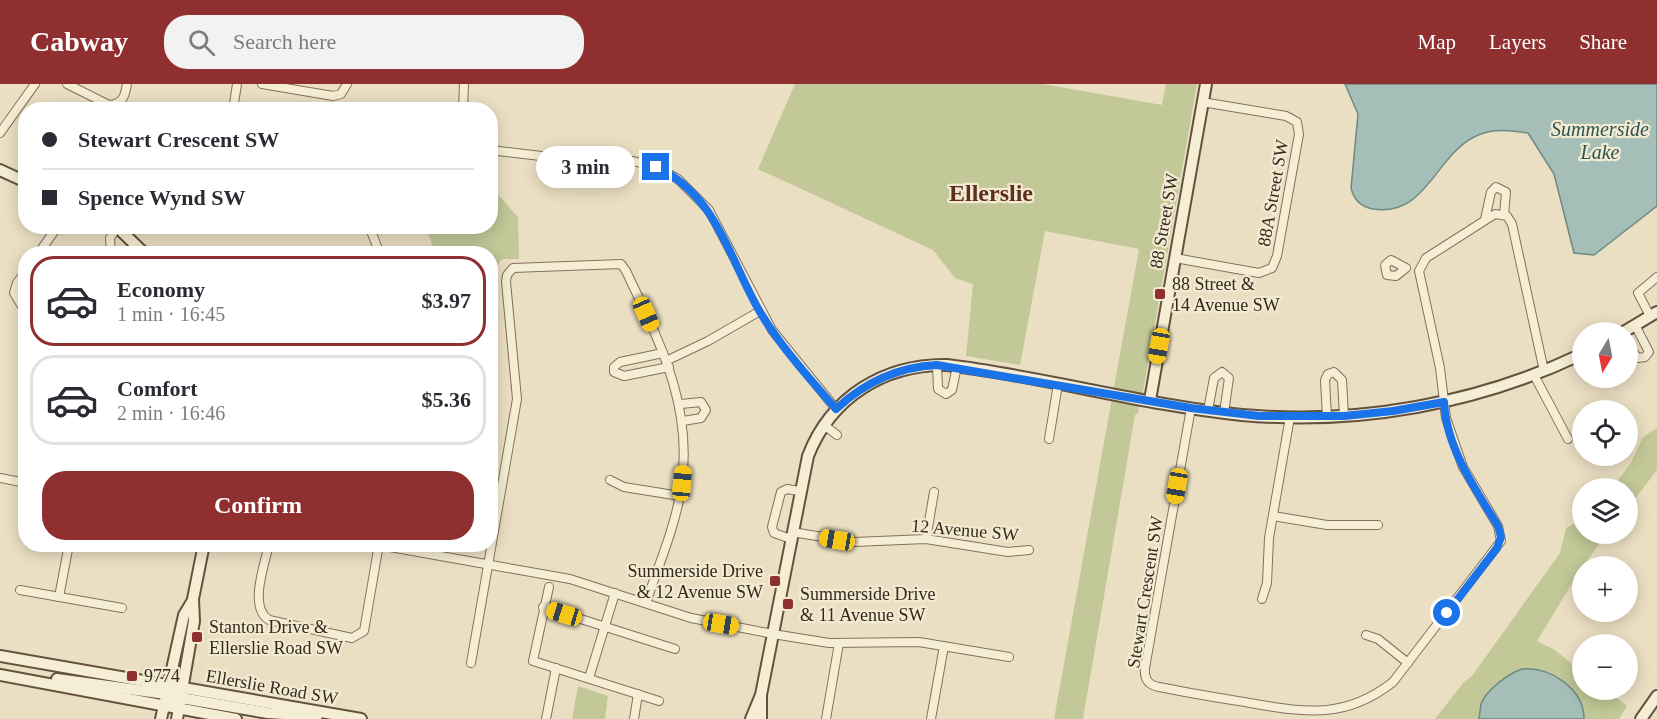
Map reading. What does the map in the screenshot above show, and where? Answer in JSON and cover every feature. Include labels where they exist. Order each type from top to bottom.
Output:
[{"type":"street","points":[[22,102],[35,84]]},
{"type":"street","points":[[67,84],[101,102]]},
{"type":"street","points":[[119,102],[124,98],[127,84]]},
{"type":"street","points":[[234,102],[237,84]]},
{"type":"street","points":[[262,84],[330,96],[341,94],[347,84]]},
{"type":"street","points":[[463,102],[464,84]]},
{"type":"street","name":"88 Street SW","points":[[1150,400],[1206,84]]},
{"type":"street","name":"88A Street SW","points":[[1175,258],[1259,273],[1272,268],[1277,256],[1299,134],[1297,122],[1286,116],[1202,102]]},
{"type":"street","points":[[0,134],[18,108]]},
{"type":"street","points":[[498,151],[576,160],[633,161],[667,172],[687,186],[704,203],[760,311],[778,339],[836,409]]},
{"type":"street","points":[[0,170],[18,178]]},
{"type":"street","points":[[1485,219],[1491,192],[1496,187],[1506,192],[1504,214]]},
{"type":"street","points":[[1406,268],[1419,267],[1426,258],[1495,214],[1504,214],[1509,219],[1515,237],[1539,373],[1568,439]]},
{"type":"street","points":[[125,234],[136,244]]},
{"type":"street","points":[[498,507],[517,399],[506,282],[508,272],[521,267],[621,264],[626,270],[666,360],[681,404],[683,421],[684,459],[680,496],[646,603]]},
{"type":"street","points":[[1419,267],[1440,368],[1444,402]]},
{"type":"street","points":[[1638,323],[1653,314],[1638,293],[1657,277]]},
{"type":"street","points":[[18,282],[14,293],[18,300]]},
{"type":"street","points":[[666,360],[620,362],[614,367],[614,372],[624,376],[666,360],[708,341],[760,311]]},
{"type":"street","points":[[1638,331],[1649,352],[1645,357],[1638,358]]},
{"type":"street","points":[[761,719],[761,695],[807,456],[824,425],[836,409],[869,383],[890,373],[915,367],[957,366],[1191,408],[1290,417],[1327,417],[1393,411],[1444,402],[1539,373],[1572,358]]},
{"type":"street","points":[[937,365],[938,389],[946,394],[952,390],[957,366]]},
{"type":"street","points":[[1208,410],[1214,378],[1222,372],[1229,378],[1224,412]]},
{"type":"street","points":[[1327,417],[1326,378],[1334,372],[1342,380],[1344,416]]},
{"type":"street","points":[[1048,439],[1058,384]]},
{"type":"street","points":[[681,404],[701,402],[706,410],[701,418],[683,421]]},
{"type":"street","name":"Stewart Crescent SW","points":[[1191,408],[1144,668],[1147,681],[1159,687],[1301,712],[1320,713],[1339,711],[1370,699],[1393,682],[1497,548],[1501,537],[1498,526],[1463,467],[1446,418],[1444,402]]},
{"type":"street","points":[[1262,599],[1268,579],[1268,548],[1290,417]]},
{"type":"street","points":[[824,425],[837,435]]},
{"type":"street","points":[[0,478],[18,481]]},
{"type":"street","points":[[610,480],[624,488],[680,496]]},
{"type":"street","points":[[791,535],[774,532],[772,527],[781,492],[787,489],[799,491]]},
{"type":"street","points":[[926,539],[934,492]]},
{"type":"street","points":[[1273,516],[1327,525],[1378,525]]},
{"type":"street","name":"12 Avenue SW","points":[[791,535],[854,542],[926,539],[1008,552],[1029,550]]},
{"type":"street","points":[[59,597],[67,552]]},
{"type":"street","points":[[180,704],[194,621],[193,599],[202,552]]},
{"type":"street","points":[[268,552],[259,600],[260,612],[269,620],[325,634],[352,638],[360,636],[365,627],[378,552]]},
{"type":"street","points":[[419,552],[570,579],[691,618],[773,634],[839,644],[911,641],[1009,657]]},
{"type":"street","points":[[471,663],[490,552]]},
{"type":"street","points":[[549,587],[533,661],[659,701]]},
{"type":"street","points":[[20,590],[122,608]]},
{"type":"street","points":[[589,678],[615,593]]},
{"type":"street","points":[[161,719],[184,615],[193,599]]},
{"type":"street","points":[[543,607],[675,649]]},
{"type":"street","points":[[1366,635],[1378,639],[1408,663]]},
{"type":"street","points":[[826,719],[839,644]]},
{"type":"street","points":[[931,719],[944,646]]},
{"type":"street","name":"Ellerslie Road SW","points":[[0,656],[167,689],[180,704],[236,719]]},
{"type":"street","points":[[546,719],[556,668]]},
{"type":"street","name":"Ellerslie Road SW","points":[[0,675],[164,706],[180,704],[361,719]]},
{"type":"street","points":[[16,678],[167,689]]},
{"type":"street","points":[[634,719],[638,694]]},
{"type":"street","points":[[751,719],[761,695]]},
{"type":"street","points":[[1641,719],[1657,696]]},
{"type":"green space","points":[[795,84],[1043,84],[1162,105],[1166,84],[1197,84],[1144,386],[1138,413],[1135,415],[1083,719],[1054,719],[1139,249],[1045,231],[1020,365],[966,356],[973,284],[955,278],[933,250],[758,169]]},
{"type":"green space","points":[[498,195],[518,217],[519,259],[502,259],[498,264],[498,246],[433,246],[428,234],[498,234]]},
{"type":"green space","points":[[1657,428],[1657,470],[1638,495],[1638,478],[1619,478],[1629,466],[1638,466],[1638,448],[1643,437]]},
{"type":"green space","points":[[1572,525],[1572,544],[1599,544],[1590,556],[1572,556],[1572,583],[1537,641],[1555,650],[1572,664],[1572,700],[1619,700],[1627,706],[1619,719],[1435,719],[1464,682],[1472,676],[1560,553],[1566,528]]},
{"type":"green space","points":[[578,686],[608,696],[605,719],[572,719]]},
{"type":"water","name":"Summerside Lake","points":[[1345,84],[1657,84],[1657,206],[1594,255],[1574,253],[1554,174],[1528,133],[1500,130],[1481,134],[1461,146],[1429,184],[1406,204],[1391,209],[1365,207],[1356,199],[1351,188],[1358,114]]},
{"type":"water","points":[[1522,669],[1533,669],[1554,676],[1572,689],[1572,700],[1579,700],[1584,719],[1479,719],[1481,704],[1488,693],[1510,675]]},
{"type":"place","name":"88 Street & 14 Avenue SW","points":[[1160,294]]},
{"type":"place","name":"Summerside Drive & 12 Avenue SW","points":[[775,581]]},
{"type":"place","name":"Summerside Drive & 11 Avenue SW","points":[[788,604]]},
{"type":"place","name":"Stanton Drive & Ellerslie Road SW","points":[[197,637]]},
{"type":"place","name":"9774","points":[[132,676]]},
{"type":"district","name":"Ellerslie","points":[[991,193]]},
{"type":"route","points":[[656,167],[678,179],[704,203],[772,330],[836,409],[869,383],[890,373],[937,365],[966,368],[1191,408],[1259,416],[1344,416],[1393,411],[1444,402],[1446,418],[1457,453],[1498,526],[1501,537],[1497,548],[1447,613]]}]
